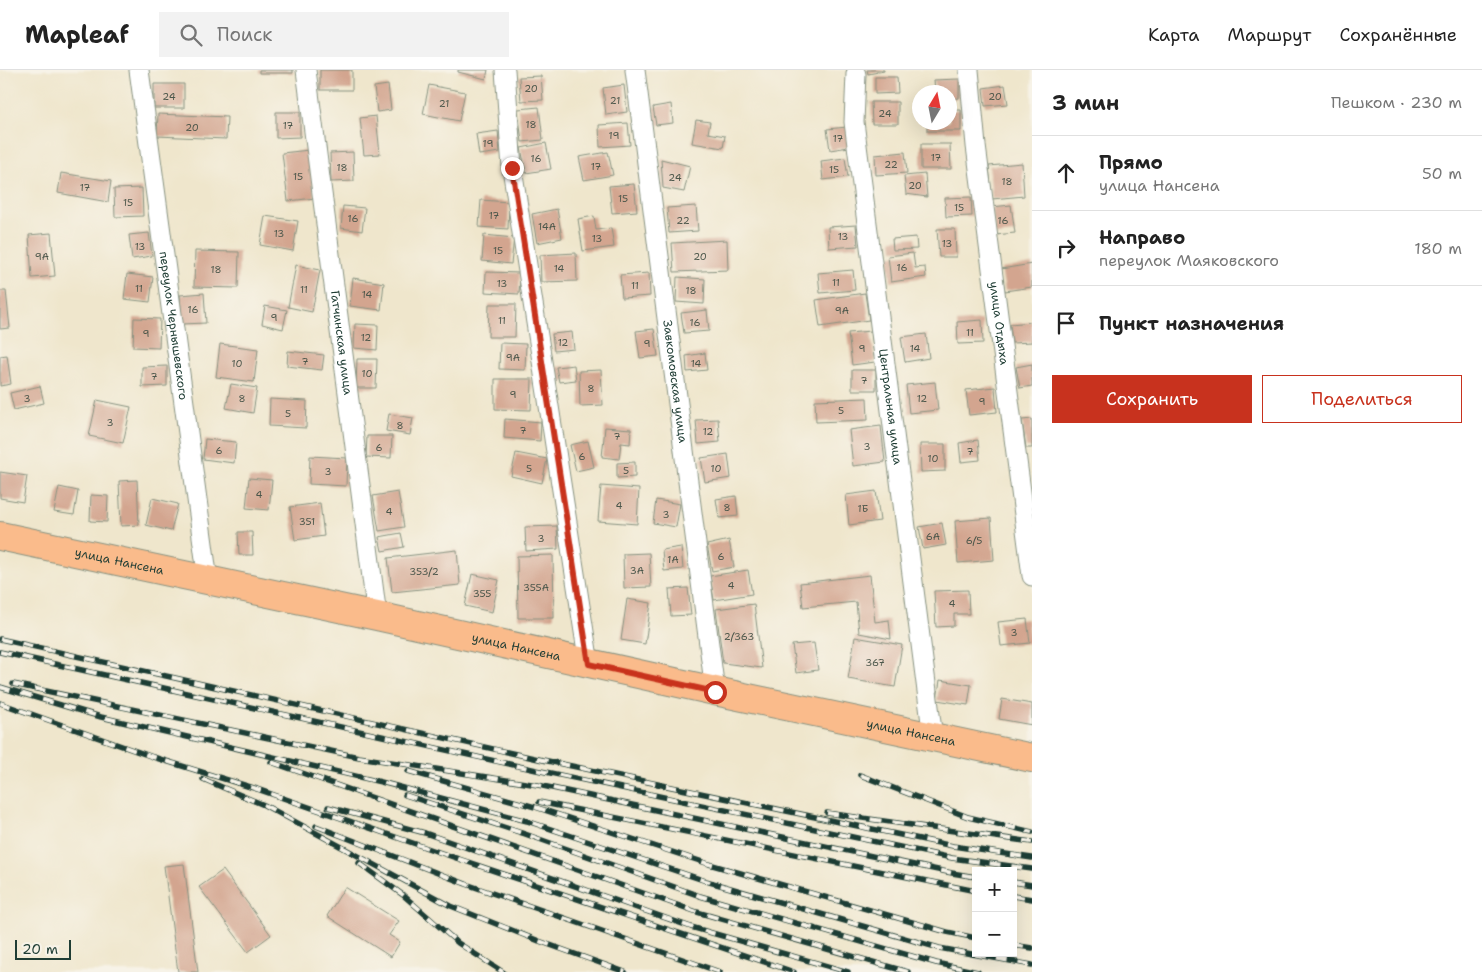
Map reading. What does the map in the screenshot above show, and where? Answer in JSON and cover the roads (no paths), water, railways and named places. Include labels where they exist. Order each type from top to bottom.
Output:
[{"type":"main road","name":"улица Нансена","points":[[0,536],[377,616],[715,692],[1032,758]]},
{"type":"street","name":"переулок Чернышевского","points":[[138,70],[208,581]]},
{"type":"street","name":"Гатчинская улица","points":[[306,70],[377,616]]},
{"type":"street","points":[[505,70],[512,168],[589,664]]},
{"type":"street","name":"Завкомовская улица","points":[[635,70],[715,692]]},
{"type":"street","name":"улица Отдыха","points":[[969,70],[976,146],[1032,576]]},
{"type":"street","name":"Центральная улица","points":[[856,74],[854,122],[933,738]]},
{"type":"railway","points":[[0,639],[543,760],[953,846],[1032,858]]},
{"type":"railway","points":[[0,652],[541,771],[952,858],[1032,869]]},
{"type":"railway","points":[[13,684],[359,757],[538,785],[972,876]]},
{"type":"railway","points":[[0,687],[101,717],[381,782],[527,821],[706,881],[939,948],[1032,965]]},
{"type":"railway","points":[[0,703],[153,757],[257,789],[794,972]]},
{"type":"railway","points":[[271,762],[697,912],[908,972]]},
{"type":"railway","points":[[408,771],[535,807],[709,864],[947,932],[972,937]]},
{"type":"railway","points":[[860,775],[968,817],[1032,832]]},
{"type":"railway","points":[[203,779],[264,805],[451,906],[539,941],[625,972]]},
{"type":"railway","points":[[405,795],[525,834],[700,896],[936,963],[978,972]]},
{"type":"railway","points":[[539,802],[972,890]]},
{"type":"railway","points":[[328,807],[425,833],[691,927],[848,972]]},
{"type":"railway","points":[[827,813],[1032,842]]},
{"type":"railway","points":[[316,826],[466,884],[720,972]]},
{"type":"railway","points":[[359,863],[403,895],[458,943],[503,972]]},
{"type":"railway","points":[[1017,883],[1032,885]]},
{"type":"railway","points":[[1017,897],[1032,899]]},
{"type":"railway","points":[[1017,946],[1032,948]]}]
